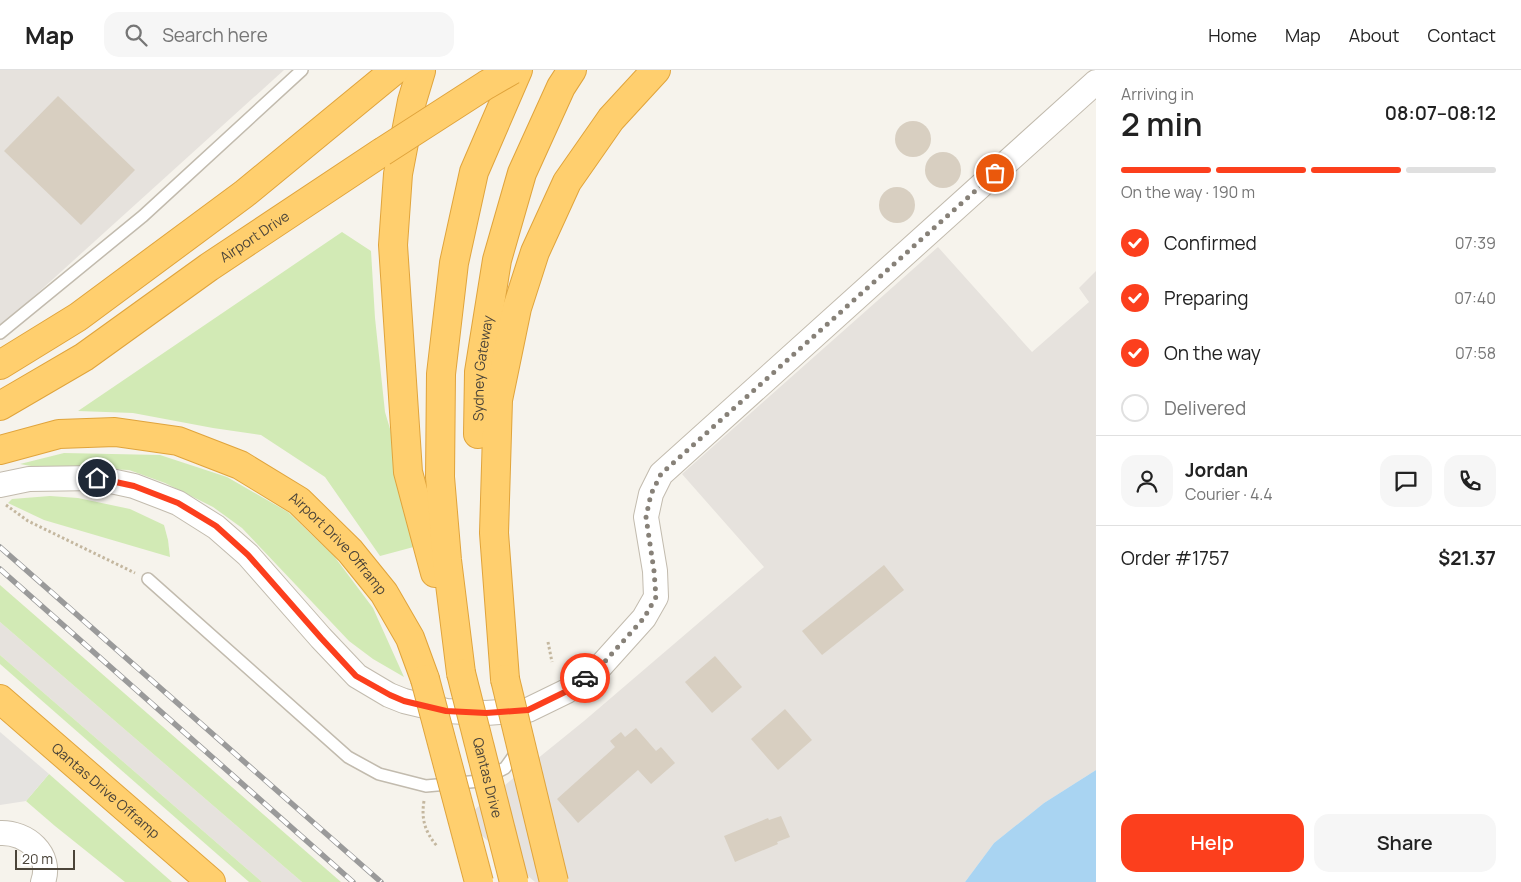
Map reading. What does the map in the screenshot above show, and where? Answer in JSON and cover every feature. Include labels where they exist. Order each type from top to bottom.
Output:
[{"type":"highway","points":[[244,194],[367,70]]},
{"type":"highway","name":"Airport Drive","points":[[0,406],[84,357],[209,267],[382,152],[512,70]]},
{"type":"highway","points":[[462,673],[446,560],[440,477],[441,374],[454,263],[474,172],[518,70]]},
{"type":"highway","name":"Sydney Gateway","points":[[505,679],[483,555],[478,440],[480,372],[497,260],[522,173],[562,87],[572,70]]},
{"type":"highway","points":[[554,882],[505,679],[494,533],[498,400],[517,308],[535,252],[567,182],[611,119],[656,70]]},
{"type":"highway","points":[[0,366],[78,317],[408,71],[412,101],[398,174],[393,245],[408,472],[462,673]]},
{"type":"highway","name":"Airport Drive Offramp","points":[[0,450],[59,434],[115,432],[178,441],[240,465],[299,501],[350,552],[384,593],[410,638],[425,679],[479,882]]},
{"type":"highway","name":"Qantas Drive","points":[[462,673],[514,882]]},
{"type":"highway","name":"Qantas Drive Offramp","points":[[0,699],[211,882]]},
{"type":"street","points":[[0,490],[29,479],[97,478],[134,486],[178,503],[216,526],[248,555],[356,676],[404,701],[446,711],[486,713],[528,720],[599,668],[644,618],[656,597],[646,517],[651,494],[661,474],[1096,82]]},
{"type":"street","points":[[0,833],[14,834],[31,842],[38,849],[45,868],[43,882]]},
{"type":"lane","points":[[0,333],[143,216],[302,70]]},
{"type":"lane","points":[[148,579],[348,757],[379,774],[426,786],[480,781],[505,768],[516,754],[528,720]]},
{"type":"path","points":[[0,490],[28,521],[148,579]]},
{"type":"path","points":[[548,642],[552,662]]},
{"type":"path","points":[[426,786],[422,811],[424,827],[436,846]]},
{"type":"shaded area","points":[[0,70],[284,70],[0,327]]},
{"type":"shaded area","points":[[938,247],[1032,352],[1089,302],[1079,288],[1096,271],[1096,770],[1044,803],[994,843],[965,882],[535,882],[463,819],[584,721],[764,567],[682,474]]},
{"type":"shaded area","points":[[0,622],[302,882],[262,882],[0,655]]},
{"type":"shaded area","points":[[0,732],[49,774],[26,801],[0,805]]},
{"type":"green space","points":[[342,232],[371,251],[375,318],[385,412],[402,469],[421,545],[380,556],[325,477],[261,435],[133,413],[78,411]]},
{"type":"green space","points":[[64,453],[160,455],[227,477],[288,512],[334,556],[373,608],[404,677],[373,659],[349,641],[242,528],[213,507],[165,483],[129,470],[20,464]]},
{"type":"green space","points":[[50,496],[78,498],[130,509],[164,525],[170,557],[44,520],[8,503],[12,499]]},
{"type":"green space","points":[[0,585],[341,882],[302,882],[0,622]]},
{"type":"green space","points":[[0,655],[262,882],[249,882],[0,664]]},
{"type":"green space","points":[[49,774],[172,882],[125,882],[26,801]]},
{"type":"water","points":[[1096,770],[1096,882],[965,882],[994,843],[1044,803]]},
{"type":"building","points":[[58,96],[135,170],[81,225],[4,151]]},
{"type":"building","points":[[913,121],[926,126],[931,139],[926,152],[913,157],[900,152],[895,139],[900,126]]},
{"type":"building","points":[[943,152],[956,157],[961,170],[956,183],[943,188],[930,183],[925,170],[930,157]]},
{"type":"building","points":[[897,187],[910,192],[915,205],[910,218],[897,223],[884,218],[879,205],[884,192]]},
{"type":"building","points":[[884,565],[904,590],[822,655],[802,631]]},
{"type":"building","points":[[715,656],[742,687],[712,713],[685,682]]},
{"type":"building","points":[[785,709],[812,740],[778,770],[751,739]]},
{"type":"building","points":[[636,728],[656,751],[661,747],[675,763],[651,784],[638,770],[578,823],[557,799],[615,747],[610,741],[621,732],[625,737]]},
{"type":"building","points":[[781,816],[790,837],[735,862],[724,836],[768,818],[769,820]]},
{"type":"railway","points":[[0,547],[381,882]]},
{"type":"railway","points":[[0,569],[353,882]]},
{"type":"way so far","points":[[585,678],[599,668],[644,618],[656,597],[646,517],[651,494],[661,474],[995,173]]},
{"type":"route","points":[[97,478],[134,486],[178,503],[216,526],[248,555],[356,676],[404,701],[446,711],[486,713],[528,710],[567,691],[585,678]]}]
